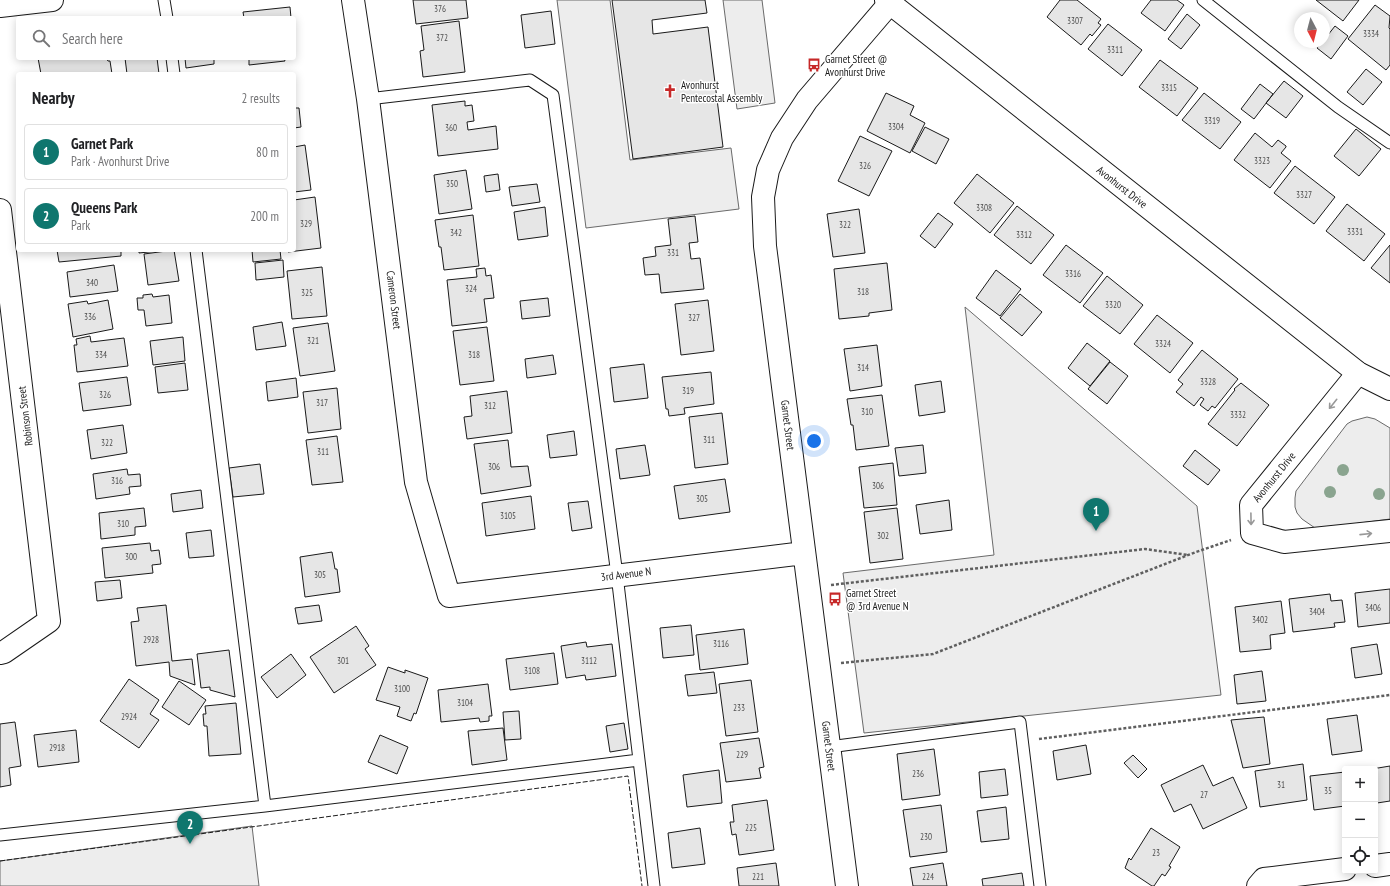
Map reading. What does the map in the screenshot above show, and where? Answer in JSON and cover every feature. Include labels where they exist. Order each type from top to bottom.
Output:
[{"type":"street","points":[[0,6],[52,0]]},
{"type":"street","name":"Cameron Street","points":[[353,0],[368,99],[416,482],[449,596]]},
{"type":"street","name":"Avonhurst Drive","points":[[888,1],[1358,373],[1390,389]]},
{"type":"street","name":"Garnet Street","points":[[847,886],[765,246],[763,197],[768,170],[782,138],[808,100],[888,1]]},
{"type":"street","name":"Robinson Street","points":[[0,210],[49,621],[4,652],[0,653]]},
{"type":"street","name":"Avonhurst Drive","points":[[1252,533],[1251,505],[1358,373]]},
{"type":"street","points":[[1252,533],[1284,542],[1390,531]]},
{"type":"street","name":"3rd Avenue N","points":[[449,596],[804,553]]},
{"type":"street","points":[[1378,866],[1390,864]]},
{"type":"street","points":[[1258,886],[1264,879],[1342,870]]},
{"type":"lane","points":[[164,0],[167,16]]},
{"type":"lane","points":[[1203,0],[1338,108],[1390,143]]},
{"type":"lane","points":[[172,60],[174,72]]},
{"type":"lane","points":[[368,99],[530,80],[553,95],[617,575],[654,886]]},
{"type":"lane","points":[[196,252],[265,806]]},
{"type":"lane","points":[[829,747],[1020,722],[1040,886]]},
{"type":"lane","points":[[0,835],[265,806],[639,760]]},
{"type":"path","points":[[819,666],[933,654],[1188,555],[1252,533]]},
{"type":"path","points":[[808,588],[1145,549],[1188,555]]},
{"type":"path","points":[[1022,741],[1390,695]]},
{"type":"shaded area","points":[[557,0],[610,0],[630,160],[731,148],[739,209],[586,228]]},
{"type":"shaded area","points":[[723,0],[762,0],[775,103],[737,109]]},
{"type":"shaded area","points":[[965,307],[1197,506],[1221,695],[864,733],[843,573],[994,555]]},
{"type":"shaded area","points":[[1367,417],[1375,419],[1390,428],[1390,519],[1315,528],[1302,519],[1297,513],[1295,507],[1296,491],[1347,424]]},
{"type":"shaded area","points":[[252,826],[259,886],[0,886],[0,861]]},
{"type":"building","points":[[413,0],[466,0],[468,18],[416,24]]},
{"type":"building","name":"Avonhurst Pentecostal Assembly","points":[[612,0],[705,0],[707,13],[652,20],[653,34],[708,27],[723,147],[633,159]]},
{"type":"building","points":[[1060,0],[1077,0],[1101,19],[1098,23],[1101,25],[1092,36],[1090,34],[1081,45],[1047,17]]},
{"type":"building","points":[[1151,0],[1177,0],[1184,5],[1165,31],[1141,13]]},
{"type":"building","points":[[1316,0],[1359,0],[1343,21]]},
{"type":"building","points":[[1375,5],[1390,16],[1390,65],[1386,70],[1348,39]]},
{"type":"building","points":[[290,7],[291,16],[244,16],[243,12]]},
{"type":"building","points":[[551,11],[555,44],[525,48],[521,15]]},
{"type":"building","points":[[1187,14],[1200,25],[1181,49],[1168,39]]},
{"type":"building","points":[[459,21],[465,72],[423,77],[420,51],[424,50],[421,26]]},
{"type":"building","points":[[1108,24],[1142,50],[1122,76],[1088,49]]},
{"type":"building","points":[[1335,26],[1348,36],[1331,59],[1317,48],[1330,48],[1330,32]]},
{"type":"building","points":[[38,60],[107,60],[110,61],[112,72],[41,72]]},
{"type":"building","points":[[125,60],[157,60],[159,72],[127,72]]},
{"type":"building","points":[[185,60],[214,60],[214,64],[186,68]]},
{"type":"building","points":[[249,60],[285,61],[249,65]]},
{"type":"building","points":[[1160,60],[1198,88],[1177,116],[1139,87]]},
{"type":"building","points":[[1366,69],[1382,82],[1363,105],[1347,92]]},
{"type":"building","points":[[1284,81],[1303,96],[1286,118],[1266,103]]},
{"type":"building","points":[[1260,84],[1273,94],[1254,119],[1241,109]]},
{"type":"building","points":[[886,93],[914,106],[910,115],[925,123],[910,153],[867,131]]},
{"type":"building","points":[[1204,93],[1241,122],[1220,149],[1182,120]]},
{"type":"building","points":[[465,101],[465,106],[472,105],[474,121],[467,122],[468,130],[496,126],[498,149],[438,156],[432,105]]},
{"type":"building","points":[[296,108],[299,108],[301,127],[296,128]]},
{"type":"building","points":[[925,127],[949,139],[936,164],[912,151]]},
{"type":"building","points":[[1356,129],[1381,149],[1359,176],[1334,156]]},
{"type":"building","points":[[1255,133],[1272,147],[1278,140],[1286,146],[1281,153],[1291,161],[1270,188],[1234,160]]},
{"type":"building","points":[[860,136],[892,151],[869,196],[838,181]]},
{"type":"building","points":[[305,145],[311,190],[296,192],[296,147]]},
{"type":"building","points":[[1295,166],[1335,197],[1314,224],[1274,193]]},
{"type":"building","points":[[466,170],[472,209],[439,214],[434,175]]},
{"type":"building","points":[[498,174],[500,190],[486,192],[484,176]]},
{"type":"building","points":[[977,174],[1014,203],[990,233],[954,203]]},
{"type":"building","points":[[537,184],[540,202],[512,206],[509,187]]},
{"type":"building","points":[[315,197],[321,248],[296,251],[296,200]]},
{"type":"building","points":[[1347,204],[1385,234],[1364,261],[1326,231]]},
{"type":"building","points":[[1017,206],[1054,235],[1031,264],[994,235]]},
{"type":"building","points":[[545,207],[548,236],[518,240],[514,212]]},
{"type":"building","points":[[859,209],[865,253],[833,257],[827,214]]},
{"type":"building","points":[[938,213],[953,224],[935,248],[920,236]]},
{"type":"building","points":[[473,215],[479,266],[444,270],[435,220]]},
{"type":"building","points":[[695,216],[698,242],[689,243],[691,259],[700,258],[704,289],[661,293],[659,274],[645,275],[643,258],[656,256],[655,247],[671,245],[668,219]]},
{"type":"building","points":[[1066,245],[1103,273],[1080,303],[1043,275]]},
{"type":"building","points":[[1390,245],[1390,283],[1371,268]]},
{"type":"building","points":[[57,252],[121,252],[121,256],[59,262]]},
{"type":"building","points":[[174,252],[179,281],[148,285],[144,254]]},
{"type":"building","points":[[252,252],[280,252],[281,259],[253,262]]},
{"type":"building","points":[[283,260],[284,277],[256,280],[255,263]]},
{"type":"building","points":[[887,263],[892,310],[869,313],[869,316],[839,319],[834,269]]},
{"type":"building","points":[[114,265],[118,291],[70,297],[67,272]]},
{"type":"building","points":[[322,267],[327,316],[292,319],[287,271]]},
{"type":"building","points":[[485,268],[486,276],[491,275],[494,298],[484,299],[487,322],[452,326],[447,280],[477,277],[476,269]]},
{"type":"building","points":[[996,270],[1021,289],[1000,316],[976,298]]},
{"type":"building","points":[[1107,276],[1143,305],[1120,334],[1083,306]]},
{"type":"building","points":[[152,294],[153,297],[169,295],[172,323],[146,326],[144,310],[138,310],[137,298],[143,298],[143,295]]},
{"type":"building","points":[[1020,294],[1042,312],[1022,336],[1000,318]]},
{"type":"building","points":[[548,298],[550,316],[522,319],[520,301]]},
{"type":"building","points":[[108,300],[113,329],[73,337],[68,304],[87,301],[88,304]]},
{"type":"building","points":[[708,300],[714,351],[681,355],[675,304]]},
{"type":"building","points":[[1157,315],[1193,343],[1170,373],[1134,344]]},
{"type":"building","points":[[282,322],[286,346],[256,350],[253,327]]},
{"type":"building","points":[[328,323],[335,371],[300,376],[293,328]]},
{"type":"building","points":[[487,327],[494,381],[460,385],[453,331]]},
{"type":"building","points":[[90,336],[91,342],[124,338],[128,366],[77,372],[74,345],[77,345],[76,339]]},
{"type":"building","points":[[183,337],[185,361],[153,365],[150,341]]},
{"type":"building","points":[[1087,343],[1110,361],[1090,386],[1068,368]]},
{"type":"building","points":[[877,345],[882,386],[850,391],[844,349]]},
{"type":"building","points":[[1202,350],[1238,379],[1215,408],[1212,406],[1208,411],[1200,405],[1204,399],[1201,397],[1194,406],[1176,392],[1183,384],[1178,380]]},
{"type":"building","points":[[553,355],[556,374],[527,378],[525,359]]},
{"type":"building","points":[[1110,362],[1128,376],[1107,404],[1088,389]]},
{"type":"building","points":[[185,363],[188,390],[158,393],[155,367]]},
{"type":"building","points":[[644,364],[648,398],[614,402],[610,368]]},
{"type":"building","points":[[711,372],[714,404],[684,408],[685,414],[669,416],[668,409],[666,409],[662,377]]},
{"type":"building","points":[[127,377],[131,405],[83,411],[79,383]]},
{"type":"building","points":[[296,378],[298,397],[268,401],[266,382]]},
{"type":"building","points":[[941,381],[945,412],[919,416],[915,385]]},
{"type":"building","points":[[1241,383],[1269,405],[1237,446],[1208,424],[1235,390],[1234,389]]},
{"type":"building","points":[[337,388],[341,429],[308,433],[303,392]]},
{"type":"building","points":[[507,391],[512,433],[467,439],[464,417],[472,416],[470,396]]},
{"type":"building","points":[[882,395],[889,446],[856,450],[853,425],[851,425],[847,399]]},
{"type":"building","points":[[722,413],[728,464],[695,468],[689,417]]},
{"type":"building","points":[[123,425],[127,453],[91,459],[87,430]]},
{"type":"building","points":[[574,431],[577,455],[550,458],[547,435]]},
{"type":"building","points":[[337,436],[343,482],[312,485],[306,440]]},
{"type":"building","points":[[508,440],[511,467],[528,466],[531,486],[481,494],[474,444]]},
{"type":"building","points":[[645,445],[650,475],[620,479],[616,449]]},
{"type":"building","points":[[923,445],[926,473],[899,476],[895,448]]},
{"type":"building","points":[[1195,450],[1220,470],[1208,485],[1183,466]]},
{"type":"building","points":[[893,463],[897,505],[864,508],[859,467]]},
{"type":"building","points":[[260,464],[264,494],[233,497],[229,468]]},
{"type":"building","points":[[127,469],[128,475],[140,474],[141,486],[129,487],[130,494],[96,499],[93,474]]},
{"type":"building","points":[[725,479],[730,512],[679,519],[674,486]]},
{"type":"building","points":[[201,490],[203,508],[173,512],[171,494]]},
{"type":"building","points":[[531,496],[535,529],[486,536],[482,503]]},
{"type":"building","points":[[949,500],[952,530],[920,534],[916,505]]},
{"type":"building","points":[[588,501],[592,528],[572,531],[568,503]]},
{"type":"building","points":[[144,508],[146,526],[135,527],[135,535],[101,539],[99,513]]},
{"type":"building","points":[[897,508],[903,559],[870,563],[864,512]]},
{"type":"building","points":[[211,530],[214,556],[189,558],[186,533]]},
{"type":"building","points":[[150,543],[151,551],[159,550],[161,564],[152,565],[153,573],[105,578],[102,548]]},
{"type":"building","points":[[332,552],[335,569],[337,569],[340,592],[305,597],[300,557]]},
{"type":"building","points":[[120,580],[122,598],[97,601],[95,582]]},
{"type":"building","points":[[1390,589],[1390,623],[1358,627],[1355,593]]},
{"type":"building","points":[[1330,594],[1331,601],[1342,600],[1345,622],[1334,623],[1335,627],[1293,632],[1289,599]]},
{"type":"building","points":[[1281,601],[1285,633],[1270,635],[1271,649],[1240,652],[1235,607]]},
{"type":"building","points":[[166,605],[172,661],[192,659],[195,685],[170,676],[169,662],[136,666],[131,622],[139,621],[137,608]]},
{"type":"building","points":[[319,605],[322,621],[298,624],[295,608]]},
{"type":"building","points":[[691,625],[694,655],[663,658],[660,628]]},
{"type":"building","points":[[356,626],[369,646],[365,649],[376,665],[334,693],[310,657]]},
{"type":"building","points":[[744,629],[748,664],[700,670],[696,635]]},
{"type":"building","points":[[586,642],[587,647],[612,644],[616,676],[586,680],[585,675],[566,678],[561,646]]},
{"type":"building","points":[[1377,644],[1382,674],[1355,678],[1351,648]]},
{"type":"building","points":[[229,650],[235,697],[210,690],[210,687],[201,688],[197,654]]},
{"type":"building","points":[[554,653],[558,684],[510,690],[506,659]]},
{"type":"building","points":[[291,654],[306,675],[277,698],[261,677]]},
{"type":"building","points":[[388,667],[405,673],[405,670],[428,678],[416,714],[414,713],[411,721],[397,716],[400,707],[376,700]]},
{"type":"building","points":[[1262,671],[1266,701],[1237,704],[1234,675]]},
{"type":"building","points":[[714,672],[717,693],[688,696],[685,675]]},
{"type":"building","points":[[129,679],[159,700],[150,714],[159,720],[139,748],[100,721]]},
{"type":"building","points":[[751,680],[758,732],[726,736],[719,684]]},
{"type":"building","points":[[179,681],[206,700],[189,725],[162,707]]},
{"type":"building","points":[[488,684],[492,716],[489,716],[489,721],[480,722],[479,718],[441,722],[438,690]]},
{"type":"building","points":[[236,703],[241,754],[209,756],[207,726],[204,726],[203,714],[206,714],[205,706]]},
{"type":"building","points":[[519,711],[521,739],[505,740],[503,712]]},
{"type":"building","points":[[1357,715],[1362,751],[1332,755],[1327,719]]},
{"type":"building","points":[[1264,717],[1270,764],[1243,768],[1231,720]]},
{"type":"building","points":[[15,722],[21,766],[9,768],[11,785],[0,787],[0,724]]},
{"type":"building","points":[[624,723],[628,749],[610,752],[606,726]]},
{"type":"building","points":[[503,728],[507,760],[472,765],[468,731]]},
{"type":"building","points":[[76,730],[79,762],[38,767],[34,735]]},
{"type":"building","points":[[380,735],[408,747],[397,774],[368,762]]},
{"type":"building","points":[[759,738],[764,767],[759,768],[761,778],[726,782],[720,743]]},
{"type":"building","points":[[1086,745],[1091,774],[1057,780],[1053,751]]},
{"type":"building","points":[[934,749],[940,795],[902,800],[897,754]]},
{"type":"building","points":[[1133,755],[1147,769],[1138,778],[1124,763]]},
{"type":"building","points":[[1303,764],[1307,800],[1260,807],[1255,771]]},
{"type":"building","points":[[1203,765],[1213,786],[1233,777],[1247,808],[1203,829],[1191,804],[1174,812],[1161,785]]},
{"type":"building","points":[[1390,766],[1390,801],[1378,803],[1378,768]]},
{"type":"building","points":[[1005,769],[1008,795],[981,798],[979,772]]},
{"type":"building","points":[[719,770],[722,803],[687,807],[683,775]]},
{"type":"building","points":[[1342,772],[1342,806],[1314,810],[1310,776]]},
{"type":"building","points":[[767,800],[774,850],[739,855],[736,834],[732,835],[730,822],[734,822],[732,805]]},
{"type":"building","points":[[941,805],[947,852],[910,857],[903,810]]},
{"type":"building","points":[[1006,807],[1009,839],[981,842],[977,811]]},
{"type":"building","points":[[700,828],[705,864],[672,868],[668,833]]},
{"type":"building","points":[[1151,828],[1180,847],[1165,876],[1162,874],[1154,886],[1125,868],[1129,858],[1131,860]]},
{"type":"building","points":[[776,863],[779,886],[739,886],[737,868]]},
{"type":"building","points":[[943,863],[947,886],[913,886],[910,868]]},
{"type":"building","points":[[1022,873],[1024,886],[983,886],[982,879]]},
{"type":"fence","points":[[0,861],[628,776],[642,886]]},
{"type":"place","name":"Garnet Street @ Avonhurst Drive","points":[[814,65]]},
{"type":"place","name":"Avonhurst Pentecostal Assembly","points":[[670,91]]},
{"type":"place","name":"Garnet Park","points":[[1096,531]]},
{"type":"place","name":"Garnet Street @ 3rd Avenue N","points":[[835,599]]},
{"type":"place","name":"Queens Park","points":[[190,844]]}]
